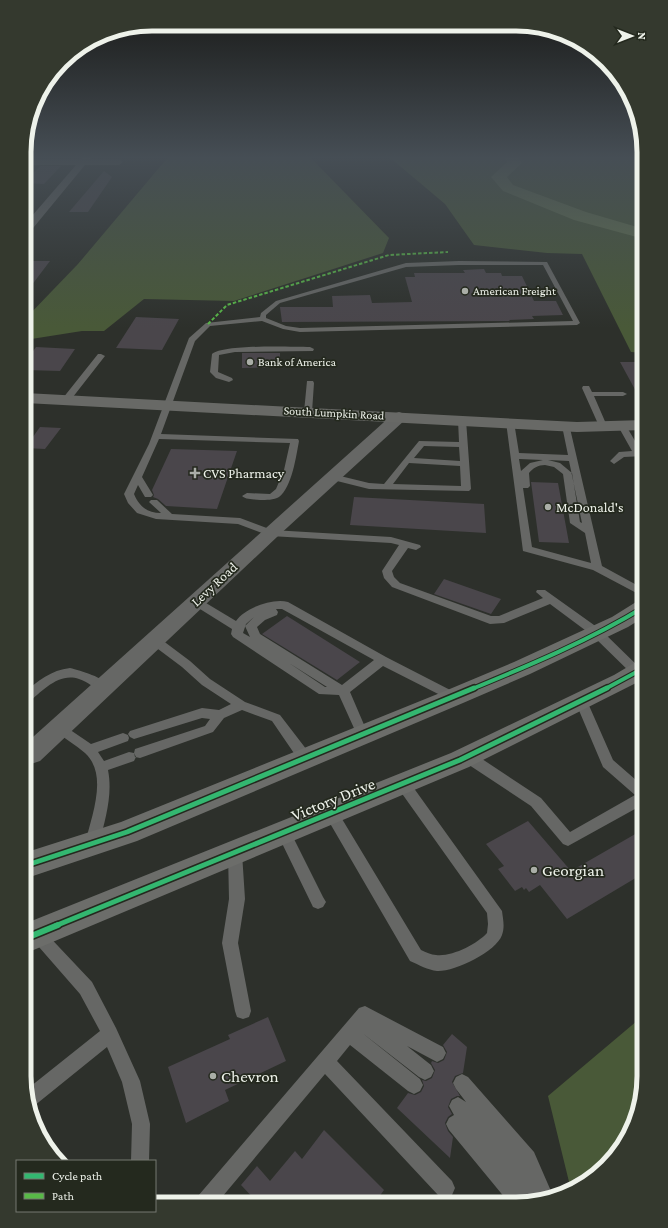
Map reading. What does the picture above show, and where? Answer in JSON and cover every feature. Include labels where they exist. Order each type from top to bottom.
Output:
[{"type":"highway","points":[[31,864],[127,832],[454,697],[522,668],[597,633],[620,622],[637,611]]},
{"type":"highway","name":"Victory Drive","points":[[31,936],[468,757],[637,675]]},
{"type":"main road","name":"South Lumpkin Road","points":[[31,398],[399,416],[566,426],[637,425]]},
{"type":"street","points":[[31,224],[40,213]]},
{"type":"street","name":"Levy Road","points":[[31,754],[399,416]]},
{"type":"lane","points":[[263,319],[263,314],[278,302],[406,266],[459,263],[545,263],[577,323],[300,330],[285,328],[263,319],[208,324],[192,340],[156,436],[129,494],[140,511],[156,516],[240,521],[270,533],[391,540],[416,547]]},
{"type":"lane","points":[[229,380],[218,377],[214,373],[213,370],[216,354],[235,350],[310,349]]},
{"type":"lane","points":[[66,400],[101,356]]},
{"type":"lane","points":[[308,412],[310,383]]},
{"type":"lane","points":[[603,426],[587,392],[623,394]]},
{"type":"lane","points":[[332,477],[369,486],[466,489],[462,420]]},
{"type":"lane","points":[[510,422],[527,549],[597,568],[637,590]]},
{"type":"lane","points":[[566,426],[597,568]]},
{"type":"lane","points":[[622,426],[637,447]]},
{"type":"lane","points":[[156,436],[295,441],[284,485],[280,490],[276,494],[269,496],[247,496]]},
{"type":"lane","points":[[386,487],[422,443],[463,445]]},
{"type":"lane","points":[[614,461],[622,454],[637,453]]},
{"type":"lane","points":[[515,456],[572,458]]},
{"type":"lane","points":[[407,460],[464,464]]},
{"type":"lane","points":[[525,537],[531,532],[524,473],[528,466],[534,463],[545,462],[556,464],[567,473],[575,523],[589,532]]},
{"type":"lane","points":[[136,480],[156,516]]},
{"type":"lane","points":[[148,500],[170,517]]},
{"type":"lane","points":[[405,544],[387,571],[389,578],[396,585],[490,620],[506,618],[551,600]]},
{"type":"lane","points":[[541,592],[597,633],[637,669]]},
{"type":"lane","points":[[196,601],[237,627]]},
{"type":"lane","points":[[382,660],[343,691],[323,691],[237,634],[237,627],[243,620],[256,611],[276,605],[284,605],[382,660],[454,697]]},
{"type":"lane","points":[[294,610],[277,610],[261,617],[251,626],[255,636],[343,691],[362,734]]},
{"type":"lane","points":[[154,640],[186,664],[206,682],[241,705],[276,718],[305,758]]},
{"type":"lane","points":[[31,694],[47,680],[66,672],[86,676],[104,687]]},
{"type":"lane","points":[[581,701],[608,763],[637,790]]},
{"type":"lane","points":[[100,767],[209,729],[220,715],[241,705]]},
{"type":"lane","points":[[90,750],[128,736],[202,713],[220,715]]},
{"type":"lane","points":[[59,728],[90,750],[100,767],[103,776],[103,789],[92,844]]},
{"type":"lane","points":[[468,757],[536,802],[568,840],[637,800]]},
{"type":"lane","points":[[332,813],[416,956],[438,963],[459,958],[480,948],[494,937],[497,926],[494,910],[403,784]]},
{"type":"lane","points":[[284,832],[318,902]]},
{"type":"lane","points":[[235,853],[236,899],[230,944],[243,1011]]},
{"type":"lane","points":[[31,937],[86,988],[110,1034],[131,1081],[141,1124],[140,1160]]},
{"type":"lane","points":[[210,1197],[365,1014],[437,1053]]},
{"type":"lane","points":[[354,1026],[424,1071]]},
{"type":"lane","points":[[354,1026],[414,1085]]},
{"type":"lane","points":[[33,1096],[110,1034]]},
{"type":"lane","points":[[325,1061],[445,1188]]},
{"type":"lane","points":[[462,1083],[527,1159],[543,1194]]},
{"type":"lane","points":[[458,1106],[519,1170],[530,1196]]},
{"type":"lane","points":[[455,1124],[517,1197]]},
{"type":"green space","points":[[121,213],[365,213],[389,238],[383,253],[234,301],[144,299],[104,331],[82,331],[31,339],[31,313],[78,264]]},
{"type":"green space","points":[[452,213],[637,213],[637,352],[631,352],[582,254],[547,253],[474,245]]},
{"type":"green space","points":[[637,1021],[637,1084],[631,1115],[617,1143],[602,1162],[583,1177],[570,1185],[548,1096]]},
{"type":"building","points":[[32,261],[50,261],[31,286]]},
{"type":"building","name":"American Freight","points":[[484,269],[486,273],[501,273],[502,276],[522,276],[534,301],[556,301],[563,315],[532,316],[534,319],[509,320],[510,321],[282,322],[280,307],[333,307],[332,296],[370,295],[372,303],[412,302],[405,277],[415,277],[414,273],[465,273],[463,270]]},
{"type":"building","points":[[136,317],[179,319],[162,350],[116,348]]},
{"type":"building","points":[[36,347],[75,349],[60,371],[31,370],[31,354]]},
{"type":"building","name":"Bank of America","points":[[242,353],[280,353],[280,367],[242,368]]},
{"type":"building","points":[[620,362],[637,362],[637,393]]},
{"type":"building","points":[[40,427],[61,428],[45,449],[31,448],[31,440]]},
{"type":"building","name":"CVS Pharmacy","points":[[171,449],[237,451],[217,509],[166,506],[158,499],[153,497],[154,495],[152,490]]},
{"type":"building","name":"McDonald's","points":[[531,482],[558,483],[569,543],[539,542]]},
{"type":"building","points":[[354,497],[484,504],[486,533],[350,525]]},
{"type":"building","points":[[444,579],[501,599],[491,614],[434,594]]},
{"type":"building","points":[[287,616],[360,662],[337,680],[262,634]]},
{"type":"building","name":"Georgian","points":[[528,821],[571,871],[637,833],[637,877],[567,919],[540,885],[529,892],[526,888],[524,890],[522,887],[515,891],[498,869],[504,866],[486,844]]},
{"type":"building","name":"Chevron","points":[[268,1017],[286,1061],[225,1090],[229,1101],[186,1123],[168,1067],[230,1039],[228,1035]]},
{"type":"building","points":[[452,1034],[467,1047],[463,1073],[455,1076],[452,1082],[460,1096],[451,1099],[448,1107],[452,1114],[448,1117],[445,1123],[448,1131],[453,1137],[450,1158],[397,1108],[408,1093],[415,1095],[421,1092],[424,1086],[422,1080],[426,1081],[432,1078],[435,1070],[431,1063],[432,1061],[438,1063],[444,1060],[447,1052],[443,1045]]},
{"type":"building","points":[[324,1130],[384,1190],[379,1197],[252,1197],[241,1185],[257,1166],[270,1181],[295,1151],[302,1159]]},
{"type":"waterway","points":[[573,213],[637,232]]},
{"type":"marked path","points":[[208,324],[227,305],[389,255],[448,252]]},
{"type":"cycle path","points":[[31,864],[127,832],[454,697],[522,668],[620,622],[637,611]]},
{"type":"cycle path","points":[[31,936],[460,760],[622,681],[637,672]]},
{"type":"place","name":"American Freight","points":[[465,291]]},
{"type":"place","name":"Bank of America","points":[[250,362]]},
{"type":"place","name":"CVS Pharmacy","points":[[195,473]]},
{"type":"place","name":"McDonald's","points":[[548,507]]},
{"type":"place","name":"Georgian","points":[[534,870]]},
{"type":"place","name":"Chevron","points":[[213,1076]]}]
